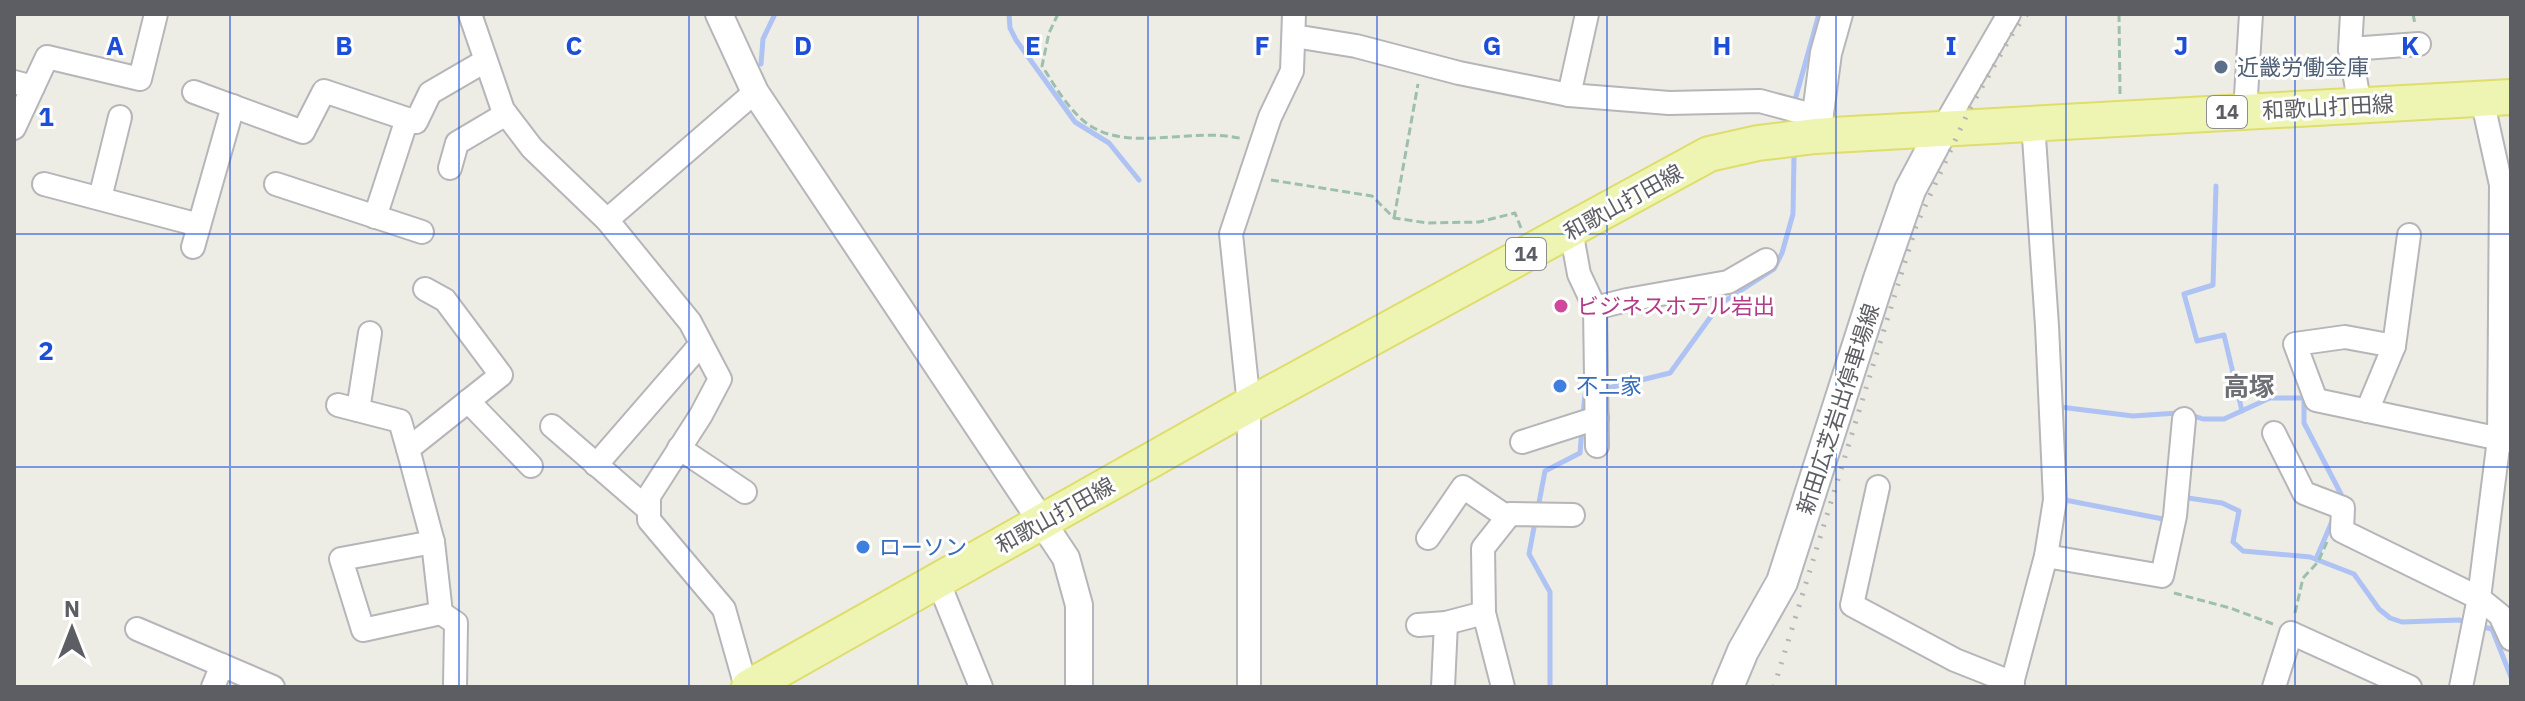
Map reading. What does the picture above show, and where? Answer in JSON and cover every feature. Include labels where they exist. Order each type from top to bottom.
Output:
[{"type":"main road","points":[[1815,126],[1826,53],[1837,14]]},
{"type":"main road","name":"和歌山打田線","points":[[748,687],[1249,405],[1709,154],[1815,126],[1943,128],[2497,98]]},
{"type":"main road","name":"新田広芝岩出停車場線","points":[[1728,687],[1743,651],[1782,582],[1910,190],[1943,128]]},
{"type":"street","points":[[14,128],[24,84],[47,57],[140,79],[156,14]]},
{"type":"street","points":[[470,14],[506,114],[532,148],[607,220],[690,322],[720,379],[649,496],[649,520],[724,609],[748,687]]},
{"type":"street","points":[[719,14],[755,92],[1066,558],[1079,605],[1079,687]]},
{"type":"street","points":[[1569,95],[1587,14]]},
{"type":"street","points":[[1943,128],[2009,14]]},
{"type":"street","points":[[2245,112],[2251,14]]},
{"type":"street","points":[[2352,14],[2350,49],[2360,106]]},
{"type":"street","points":[[1249,687],[1249,405],[1231,234],[1270,117],[1292,71],[1294,25],[1421,63],[1569,95],[1669,103],[1760,101],[1815,126]]},
{"type":"street","points":[[2350,49],[2419,44]]},
{"type":"street","points":[[194,92],[303,132],[324,91],[416,122],[430,93],[485,61]]},
{"type":"street","points":[[607,220],[755,92]]},
{"type":"street","points":[[2461,687],[2505,440],[2497,98]]},
{"type":"street","points":[[44,184],[100,198],[196,236],[233,106]]},
{"type":"street","points":[[450,168],[457,143],[506,114]]},
{"type":"street","points":[[100,198],[120,117]]},
{"type":"street","points":[[375,217],[407,119]]},
{"type":"street","points":[[1878,487],[1852,605],[1955,660],[2012,685],[2046,556],[2055,500],[2033,123]]},
{"type":"street","points":[[276,184],[422,232]]},
{"type":"street","points":[[1571,230],[1579,274],[1595,308],[1597,446]]},
{"type":"street","points":[[2367,411],[2394,346],[2409,235]]},
{"type":"street","points":[[1595,308],[1728,282],[1766,260]]},
{"type":"street","points":[[408,449],[501,375],[445,300],[425,289]]},
{"type":"street","points":[[370,333],[348,407],[400,421],[433,542],[441,613]]},
{"type":"street","points":[[2394,346],[2345,337],[2295,344],[2316,400],[2505,440]]},
{"type":"street","points":[[596,465],[701,344]]},
{"type":"street","points":[[468,401],[531,466]]},
{"type":"street","points":[[1522,442],[1597,418]]},
{"type":"street","points":[[2046,556],[2162,576],[2175,516],[2184,419]]},
{"type":"street","points":[[552,426],[649,510]]},
{"type":"street","points":[[2274,433],[2304,493],[2343,508],[2342,531],[2479,598],[2500,615],[2511,639]]},
{"type":"street","points":[[679,448],[745,492]]},
{"type":"street","points":[[1428,538],[1463,487],[1507,517]]},
{"type":"street","points":[[1503,687],[1484,613],[1483,548],[1510,514],[1573,515]]},
{"type":"street","points":[[433,542],[341,559],[363,630],[441,613],[456,623],[455,687]]},
{"type":"street","points":[[938,581],[981,687]]},
{"type":"street","points":[[1418,625],[1446,623],[1484,613]]},
{"type":"street","points":[[1443,687],[1446,623]]},
{"type":"street","points":[[137,629],[273,687]]},
{"type":"street","points":[[2274,687],[2291,633],[2410,687]]},
{"type":"street","points":[[213,687],[222,665]]},
{"type":"path","points":[[1058,14],[1049,33],[1042,66],[1057,90],[1088,125],[1107,134],[1130,137],[1225,134],[1262,144]]},
{"type":"path","points":[[2119,14],[2120,118]]},
{"type":"path","points":[[1394,218],[1421,63]]},
{"type":"path","points":[[1251,177],[1372,196],[1394,218],[1427,223],[1479,222],[1515,213],[1529,252]]},
{"type":"path","points":[[2162,576],[2166,591],[2240,611],[2291,633],[2303,578],[2318,562],[2331,533],[2342,531]]},
{"type":"waterway","points":[[761,64],[763,39],[775,14]]},
{"type":"waterway","points":[[1009,14],[1010,28],[1016,40],[1075,122],[1109,143],[1139,180]]},
{"type":"waterway","points":[[1795,100],[1819,14]]},
{"type":"waterway","points":[[1604,389],[1670,373],[1720,304],[1774,269],[1793,214],[1794,156]]},
{"type":"waterway","points":[[2216,186],[2213,285],[2184,294],[2197,341],[2224,335],[2242,411]]},
{"type":"waterway","points":[[1583,414],[1585,394],[1590,393]]},
{"type":"waterway","points":[[2188,414],[2203,419],[2224,419],[2270,398],[2304,398],[2304,423],[2341,494],[2339,502]]},
{"type":"waterway","points":[[2060,407],[2133,416],[2178,413]]},
{"type":"waterway","points":[[1538,508],[1545,471],[1580,453],[1582,428]]},
{"type":"waterway","points":[[2065,500],[2163,519],[2168,514]]},
{"type":"waterway","points":[[2185,500],[2222,503],[2239,511],[2233,542],[2243,551],[2310,557],[2354,574],[2379,609],[2390,618],[2402,622],[2459,620],[2469,623]]},
{"type":"waterway","points":[[2316,559],[2333,519]]},
{"type":"waterway","points":[[1535,522],[1529,554],[1550,592],[1550,687]]},
{"type":"waterway","points":[[2479,626],[2492,629],[2511,677]]},
{"type":"railway","points":[[1774,687],[1916,226],[1969,110],[2027,14]]},
{"type":"place","name":"近畿労働金庫","points":[[2221,67]]},
{"type":"place","name":"ビジネスホテル岩出","points":[[1561,306]]},
{"type":"place","name":"不二家","points":[[1560,386]]},
{"type":"place","name":"ローソン","points":[[863,547]]},
{"type":"district","name":"高塚","points":[[2249,387]]}]
